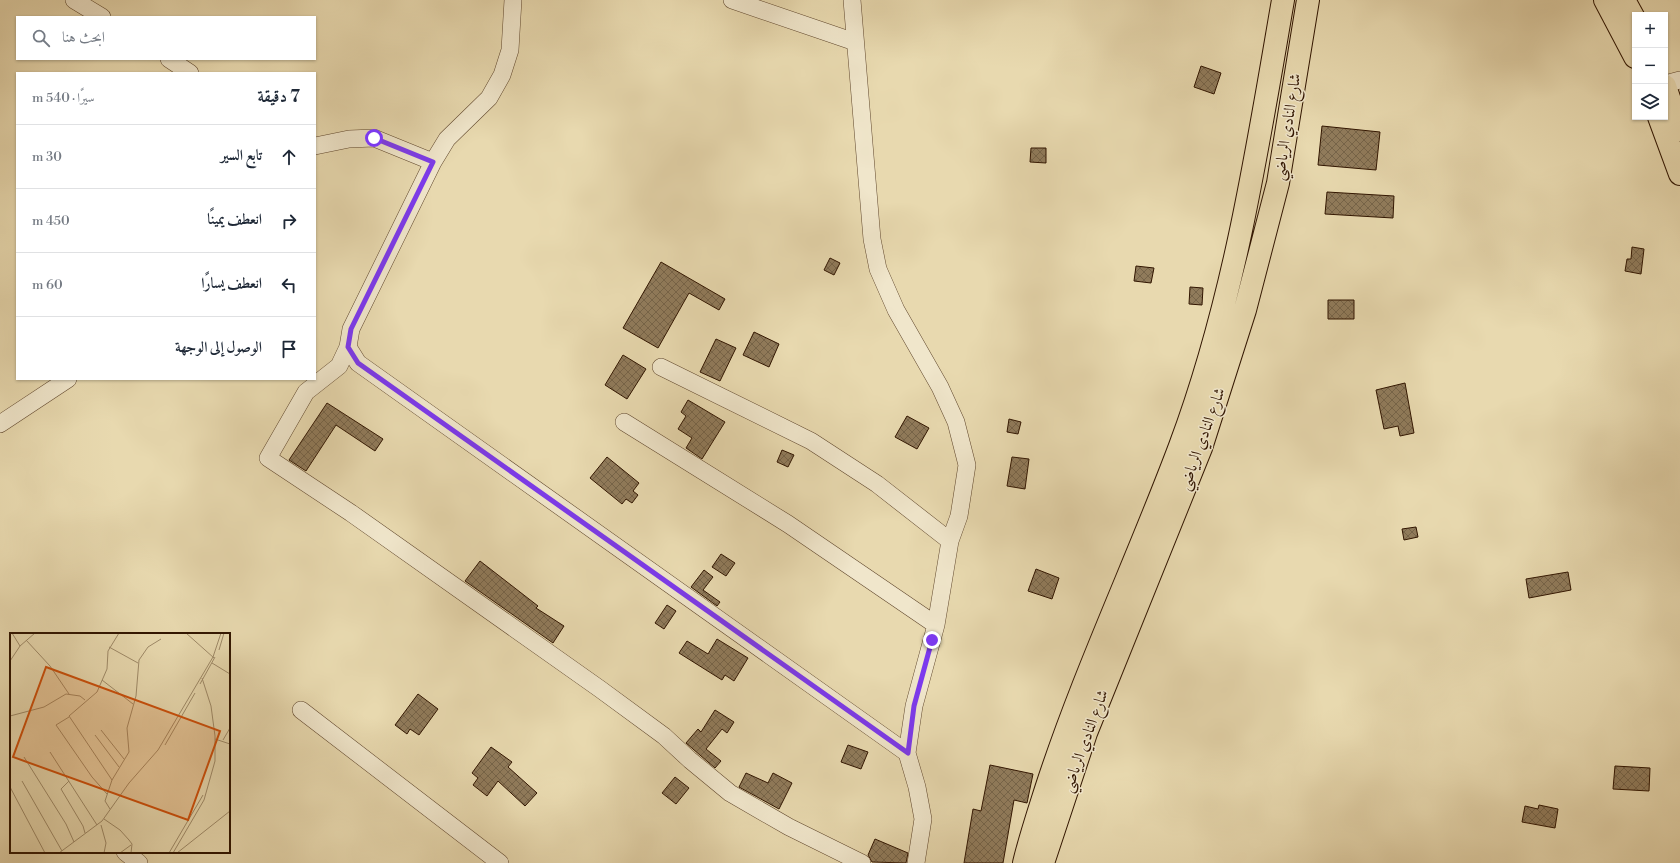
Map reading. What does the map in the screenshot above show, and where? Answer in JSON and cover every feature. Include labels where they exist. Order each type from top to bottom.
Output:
[{"type":"main road","name":"شارع النادي الرياضي","points":[[1090,697],[1180,446],[1209,361],[1223,313],[1246,216],[1284,0]]},
{"type":"main road","name":"شارع النادي الرياضي","points":[[1035,856],[1065,730],[1090,697],[1201,448],[1237,337],[1257,268],[1278,183],[1308,0]]},
{"type":"main road","points":[[1605,0],[1632,51]]},
{"type":"main road","points":[[1624,0],[1632,15]]},
{"type":"main road","points":[[1274,53],[1299,55]]},
{"type":"main road","points":[[1668,94],[1680,130]]},
{"type":"main road","points":[[1660,120],[1680,174]]},
{"type":"street","points":[[74,0],[100,16]]},
{"type":"street","points":[[513,0],[510,50],[502,75],[489,98],[447,139],[433,162],[351,329],[348,347],[339,366],[306,392],[268,458],[351,513],[600,689],[664,736],[730,793],[790,827],[862,863]]},
{"type":"street","points":[[732,0],[855,42]]},
{"type":"street","points":[[852,0],[872,239],[878,269],[896,310],[940,387],[956,422],[967,465],[959,516],[950,540],[936,624],[914,706],[908,753],[917,787],[923,819],[916,863]]},
{"type":"street","points":[[170,60],[188,72]]},
{"type":"street","points":[[1668,84],[1680,80]]},
{"type":"street","points":[[316,146],[349,139],[374,138],[433,162]]},
{"type":"street","points":[[348,347],[358,363],[908,753]]},
{"type":"street","points":[[662,367],[811,441],[877,484],[950,540]]},
{"type":"street","points":[[0,424],[66,380]]},
{"type":"street","points":[[624,422],[788,524],[936,624]]},
{"type":"street","points":[[302,710],[500,863]]},
{"type":"street","points":[[126,853],[139,863]]},
{"type":"building","points":[[1201,66],[1221,73],[1214,94],[1194,87]]},
{"type":"building","points":[[1322,126],[1380,132],[1376,170],[1318,165]]},
{"type":"building","points":[[1031,148],[1046,148],[1046,163],[1030,162]]},
{"type":"building","points":[[1327,192],[1394,196],[1393,218],[1325,214]]},
{"type":"building","points":[[1632,247],[1644,249],[1641,274],[1625,271],[1627,259],[1631,259]]},
{"type":"building","points":[[830,258],[840,263],[834,275],[824,270]]},
{"type":"building","points":[[661,262],[725,299],[719,310],[689,293],[658,348],[623,328]]},
{"type":"building","points":[[1136,266],[1154,268],[1151,283],[1134,281]]},
{"type":"building","points":[[1190,287],[1203,288],[1202,305],[1189,304]]},
{"type":"building","points":[[1328,300],[1354,300],[1354,319],[1328,319]]},
{"type":"building","points":[[754,332],[779,344],[769,367],[743,355]]},
{"type":"building","points":[[716,339],[736,348],[720,381],[700,372]]},
{"type":"building","points":[[623,355],[646,369],[627,399],[605,385]]},
{"type":"building","points":[[1405,383],[1414,433],[1400,436],[1398,426],[1384,429],[1376,390]]},
{"type":"building","points":[[688,400],[725,422],[702,459],[686,448],[692,438],[678,429],[686,416],[681,412]]},
{"type":"building","points":[[327,403],[383,439],[375,451],[336,425],[306,471],[289,460]]},
{"type":"building","points":[[907,416],[929,428],[917,449],[895,437]]},
{"type":"building","points":[[1009,419],[1021,422],[1018,434],[1007,432]]},
{"type":"building","points":[[782,450],[794,455],[788,467],[777,462]]},
{"type":"building","points":[[607,457],[639,483],[633,491],[638,495],[632,503],[626,499],[622,504],[590,478]]},
{"type":"building","points":[[1012,457],[1029,459],[1025,489],[1007,486]]},
{"type":"building","points":[[1416,527],[1418,537],[1404,540],[1402,529]]},
{"type":"building","points":[[721,554],[735,563],[726,576],[712,567]]},
{"type":"building","points":[[480,561],[538,606],[536,608],[564,626],[553,643],[465,581]]},
{"type":"building","points":[[1036,569],[1059,578],[1052,599],[1028,591]]},
{"type":"building","points":[[704,570],[713,577],[703,590],[720,602],[717,606],[691,587]]},
{"type":"building","points":[[1568,572],[1571,590],[1529,598],[1526,579]]},
{"type":"building","points":[[667,605],[676,611],[664,629],[655,623]]},
{"type":"building","points":[[717,639],[748,658],[734,681],[725,675],[722,680],[679,653],[687,641],[708,654]]},
{"type":"building","points":[[418,694],[438,709],[419,735],[410,729],[407,734],[395,725]]},
{"type":"building","points":[[715,710],[734,722],[727,733],[722,729],[706,749],[721,761],[715,768],[686,743],[698,729],[701,732]]},
{"type":"building","points":[[848,745],[868,752],[861,769],[841,762]]},
{"type":"building","points":[[491,747],[512,762],[508,767],[537,793],[525,806],[498,781],[487,796],[473,785],[478,778],[472,773]]},
{"type":"building","points":[[990,765],[1033,774],[1027,803],[1014,800],[1003,863],[964,863],[973,809],[981,811]]},
{"type":"building","points":[[1615,766],[1650,768],[1649,791],[1613,789]]},
{"type":"building","points":[[746,773],[768,783],[773,773],[792,783],[779,809],[739,787]]},
{"type":"building","points":[[675,777],[689,788],[676,804],[662,793]]},
{"type":"building","points":[[1539,805],[1558,809],[1555,828],[1522,822],[1525,806],[1538,809]]},
{"type":"building","points":[[875,839],[908,853],[906,863],[872,862],[868,855]]},
{"type":"route","points":[[374,138],[433,162],[351,329],[348,347],[358,363],[908,753],[914,706],[932,640]]}]
